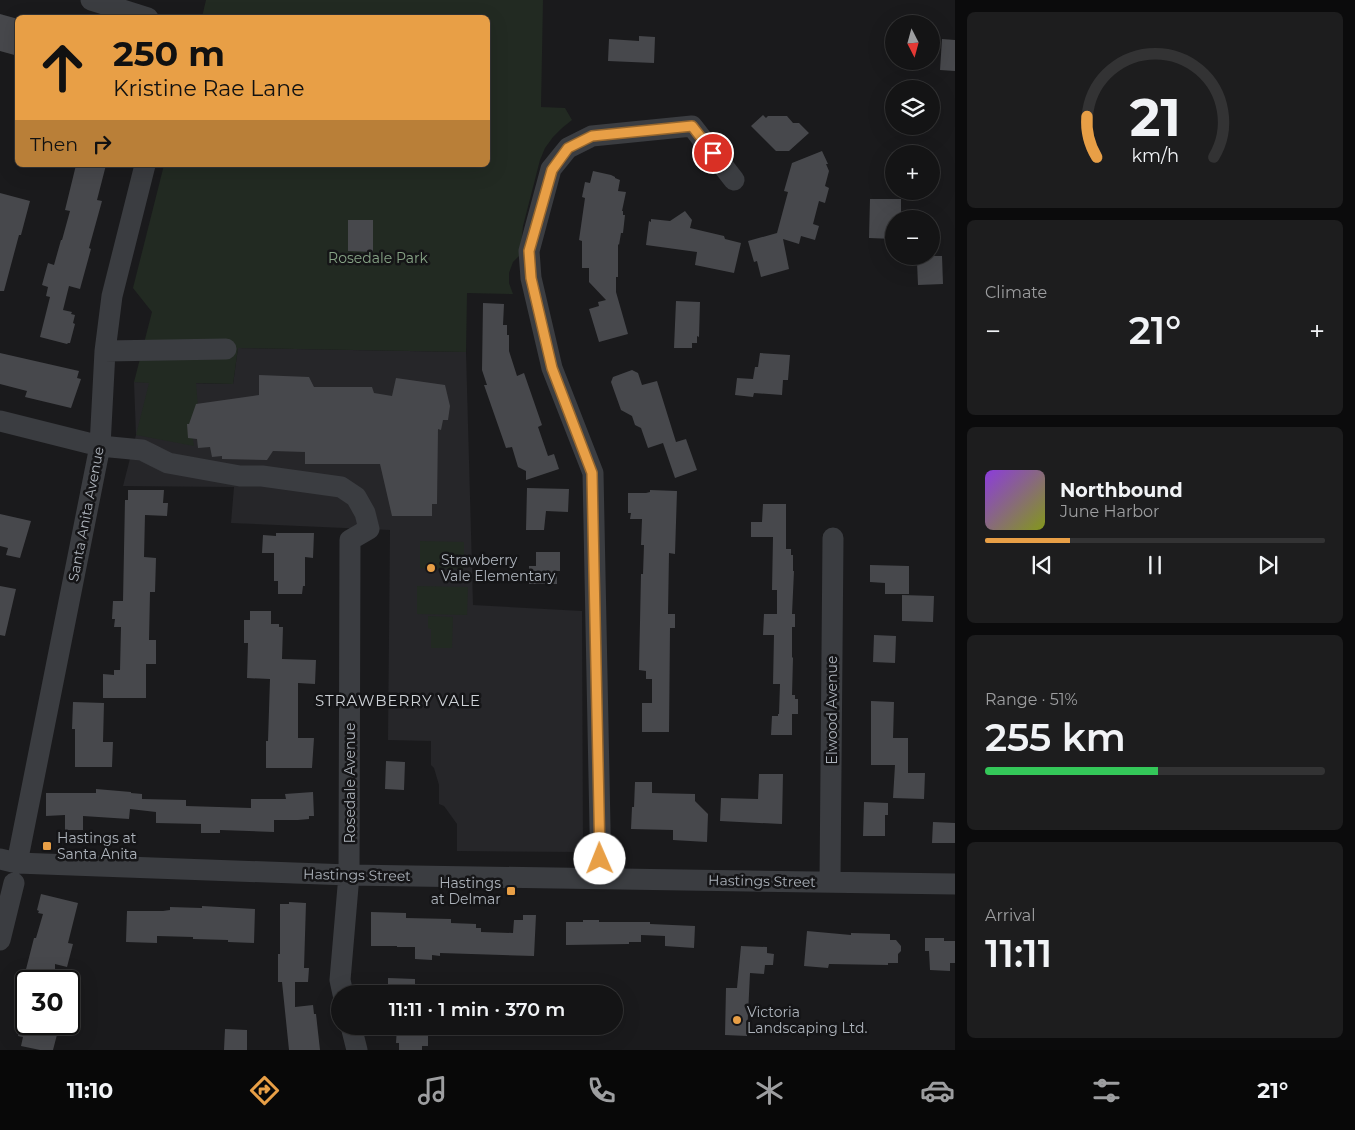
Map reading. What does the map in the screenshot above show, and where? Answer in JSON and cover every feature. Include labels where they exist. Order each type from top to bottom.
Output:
[{"type":"street","points":[[91,0],[138,15]]},
{"type":"street","points":[[601,878],[592,473],[552,368],[531,278],[529,251],[552,170],[568,148],[592,136],[692,126],[734,180]]},
{"type":"street","name":"Santa Anita Avenue","points":[[0,940],[10,868],[100,446],[105,351],[112,296],[144,167]]},
{"type":"street","points":[[105,351],[226,349]]},
{"type":"street","points":[[0,422],[100,446]]},
{"type":"street","name":"Rosedale Avenue","points":[[100,446],[142,450],[168,463],[240,476],[262,476],[341,487],[356,497],[366,513],[369,529],[350,540],[349,875],[341,985]]},
{"type":"street","name":"Elwood Avenue","points":[[830,882],[833,538]]},
{"type":"street","name":"Hastings Street","points":[[10,868],[955,884]]},
{"type":"street","points":[[353,1035],[357,1050]]},
{"type":"shaded area","name":"Strawberry Vale Elementary","points":[[238,348],[466,352],[473,605],[582,611],[583,852],[457,851],[457,824],[444,806],[439,804],[439,785],[434,768],[431,765],[431,741],[388,740],[390,530],[231,523],[234,487],[123,486],[136,435],[134,382],[233,384]]},
{"type":"green space","name":"Rosedale Park","points":[[206,0],[543,0],[541,107],[565,108],[572,120],[553,137],[545,148],[540,160],[523,226],[520,255],[513,262],[509,273],[509,283],[513,294],[467,293],[466,352],[238,348],[233,384],[196,383],[199,418],[190,420],[194,446],[136,435],[149,383],[134,382],[152,312],[133,288],[163,167],[490,167],[490,15],[202,15]]},
{"type":"green space","points":[[420,541],[464,542],[464,569],[420,568]]},
{"type":"green space","points":[[417,586],[468,587],[467,615],[417,614]]},
{"type":"green space","points":[[428,616],[453,617],[452,648],[431,648],[431,629],[428,628]]},
{"type":"building","points":[[0,14],[15,18],[15,55],[0,51]]},
{"type":"building","points":[[639,36],[655,37],[654,63],[608,61],[609,39],[639,41]]},
{"type":"building","points":[[942,39],[955,40],[955,71],[940,70]]},
{"type":"building","points":[[763,115],[766,118],[768,116],[787,116],[793,123],[799,123],[809,133],[789,151],[776,151],[751,126]]},
{"type":"building","points":[[822,151],[829,171],[825,186],[829,188],[825,203],[819,201],[813,224],[819,226],[815,240],[801,236],[799,244],[783,239],[789,269],[761,277],[757,261],[754,262],[748,241],[777,233],[788,192],[784,191],[792,163]]},
{"type":"building","points":[[76,167],[105,167],[97,200],[102,201],[80,289],[69,286],[63,310],[72,312],[71,314],[75,315],[73,323],[75,324],[70,343],[67,344],[40,337],[50,297],[46,296],[48,287],[42,285],[48,263],[54,265],[62,240],[70,211],[65,210]]},
{"type":"building","points":[[593,171],[611,175],[620,180],[618,191],[626,192],[622,211],[623,215],[625,215],[623,233],[621,233],[618,244],[616,292],[628,334],[599,342],[589,309],[599,306],[598,302],[606,300],[589,282],[589,268],[582,268],[582,241],[579,240],[585,198],[582,197],[585,182],[590,183]]},
{"type":"building","points":[[0,193],[30,201],[4,291],[0,291]]},
{"type":"building","points":[[870,199],[901,200],[901,210],[885,210],[885,239],[869,238]]},
{"type":"building","points":[[685,211],[692,220],[690,228],[724,236],[725,239],[741,243],[734,273],[695,265],[697,252],[646,245],[649,221],[651,222],[651,219],[670,221]]},
{"type":"building","points":[[348,220],[373,220],[373,252],[348,251]]},
{"type":"building","points":[[940,256],[942,256],[943,284],[918,285],[917,265],[940,265]]},
{"type":"building","points":[[676,301],[700,302],[699,337],[697,336],[697,343],[692,343],[692,348],[674,348]]},
{"type":"building","points":[[483,303],[504,304],[503,325],[507,325],[509,351],[517,376],[524,373],[542,425],[538,427],[548,456],[554,454],[559,469],[526,480],[526,471],[518,467],[512,447],[506,448],[484,385],[487,385],[482,370]]},
{"type":"building","points":[[0,353],[79,371],[77,378],[81,379],[71,408],[25,397],[27,391],[0,384]]},
{"type":"building","points":[[760,353],[790,355],[788,380],[783,380],[782,395],[754,393],[753,397],[735,395],[737,378],[753,379],[755,367],[758,367]]},
{"type":"building","points":[[632,370],[638,373],[642,385],[657,381],[676,442],[686,439],[697,470],[675,478],[663,443],[648,448],[641,428],[635,425],[632,416],[621,410],[611,382],[613,377]]},
{"type":"building","points":[[259,375],[309,377],[314,387],[372,387],[374,393],[392,396],[396,378],[445,385],[450,406],[448,420],[443,420],[441,430],[438,429],[437,504],[432,504],[432,516],[392,516],[380,464],[305,464],[305,452],[273,451],[267,460],[222,459],[222,456],[212,457],[210,447],[198,448],[197,439],[188,438],[187,424],[189,424],[196,404],[259,395]]},
{"type":"building","points":[[527,488],[569,489],[568,512],[546,511],[544,530],[526,530]]},
{"type":"building","points":[[128,490],[164,490],[163,503],[168,503],[167,516],[145,515],[144,557],[156,558],[155,592],[150,592],[149,640],[156,640],[156,664],[146,664],[146,698],[103,698],[103,674],[114,675],[114,670],[120,670],[121,627],[114,627],[115,619],[112,619],[113,601],[123,601],[125,500],[128,500]]},
{"type":"building","points":[[650,490],[677,491],[675,554],[669,553],[668,614],[675,614],[675,628],[670,628],[669,732],[642,732],[642,703],[652,703],[652,679],[646,679],[646,671],[639,670],[641,574],[643,574],[644,545],[641,545],[642,519],[630,519],[631,513],[628,513],[628,493],[646,493],[650,492]]},
{"type":"building","points":[[763,504],[786,504],[786,549],[791,549],[791,555],[793,555],[792,614],[795,614],[795,627],[792,627],[792,695],[795,695],[795,699],[798,699],[798,714],[792,714],[792,735],[771,735],[772,716],[778,716],[779,714],[780,684],[773,684],[774,635],[763,635],[764,614],[777,614],[777,590],[772,590],[773,537],[751,537],[751,522],[762,522]]},
{"type":"building","points":[[0,514],[31,521],[20,558],[6,555],[8,548],[0,546]]},
{"type":"building","points":[[276,533],[314,533],[313,558],[305,557],[305,586],[303,586],[302,594],[278,594],[278,581],[274,581],[274,553],[262,553],[263,535],[276,536]]},
{"type":"building","points":[[536,552],[560,552],[560,571],[557,571],[557,584],[529,584],[529,566],[536,566]]},
{"type":"building","points":[[870,565],[909,566],[909,594],[885,594],[885,583],[870,582]]},
{"type":"building","points":[[0,586],[16,589],[5,636],[0,635]]},
{"type":"building","points":[[902,595],[934,596],[933,622],[902,621]]},
{"type":"building","points":[[250,611],[271,611],[271,624],[279,624],[279,627],[283,627],[282,659],[316,660],[315,684],[298,683],[298,738],[314,738],[312,768],[266,768],[270,679],[247,678],[248,643],[244,643],[244,620],[250,620]]},
{"type":"building","points":[[874,635],[896,636],[895,663],[873,662]]},
{"type":"building","points":[[871,701],[894,702],[893,738],[908,738],[908,773],[925,773],[924,799],[893,798],[895,765],[871,765]]},
{"type":"building","points":[[73,702],[104,703],[103,742],[113,742],[112,767],[75,767],[75,729],[72,729]]},
{"type":"building","points":[[386,761],[405,762],[404,790],[385,789]]},
{"type":"building","points":[[759,774],[783,774],[782,824],[720,821],[721,798],[758,799]]},
{"type":"building","points":[[635,782],[652,782],[652,793],[695,794],[695,801],[708,814],[707,842],[673,840],[673,830],[631,829]]},
{"type":"building","points":[[96,789],[142,794],[142,799],[186,800],[186,806],[251,808],[251,799],[286,799],[285,794],[313,792],[314,816],[309,816],[309,819],[274,820],[274,832],[220,830],[220,833],[201,833],[201,824],[156,823],[156,812],[130,809],[129,819],[83,816],[83,830],[65,830],[65,815],[46,816],[46,793],[96,793]]},
{"type":"building","points":[[864,802],[888,803],[888,815],[885,815],[885,836],[863,836]]},
{"type":"building","points":[[933,822],[955,823],[955,843],[932,843]]},
{"type":"building","points":[[41,894],[78,903],[68,943],[73,944],[67,967],[55,964],[55,970],[26,970],[34,938],[36,938],[43,914],[38,913],[39,911],[37,910]]},
{"type":"building","points":[[289,902],[306,903],[304,968],[309,968],[308,982],[295,982],[295,1007],[313,1005],[314,1014],[316,1014],[320,1050],[289,1050],[282,982],[278,982],[278,954],[280,954],[280,904],[289,904]]},
{"type":"building","points":[[202,906],[255,909],[254,943],[193,939],[193,937],[157,936],[157,943],[126,942],[127,911],[163,911],[170,910],[170,907],[202,908]]},
{"type":"building","points":[[371,912],[406,913],[406,918],[451,919],[451,923],[476,924],[476,928],[481,928],[481,932],[513,933],[514,920],[523,920],[523,915],[536,915],[534,956],[440,953],[440,956],[432,955],[432,960],[415,959],[415,947],[371,946]]},
{"type":"building","points":[[583,920],[599,920],[599,922],[650,922],[650,924],[695,926],[694,948],[665,946],[665,936],[641,935],[641,942],[629,942],[629,944],[566,945],[566,922],[583,922]]},
{"type":"building","points":[[807,931],[851,935],[851,933],[890,934],[890,940],[896,940],[901,946],[901,951],[898,954],[898,963],[888,963],[888,965],[829,964],[828,968],[804,966]]},
{"type":"building","points":[[925,938],[944,938],[944,941],[955,941],[955,963],[950,963],[950,971],[930,970],[929,951],[925,951]]},
{"type":"building","points":[[741,946],[767,947],[767,953],[774,954],[773,965],[765,965],[764,974],[750,973],[747,1036],[725,1035],[726,988],[737,988]]},
{"type":"building","points":[[388,978],[415,979],[415,985],[388,985]]},
{"type":"building","points":[[225,1029],[247,1030],[247,1050],[224,1050]]},
{"type":"building","points":[[57,1035],[53,1050],[40,1050],[21,1046],[23,1037],[18,1036]]},
{"type":"building","points":[[396,1035],[428,1035],[428,1046],[422,1046],[422,1050],[399,1050],[399,1043],[396,1043]]},
{"type":"place","name":"Strawberry Vale Elementary","points":[[431,568]]},
{"type":"place","name":"Hastings at Santa Anita","points":[[47,846]]},
{"type":"place","name":"Hastings at Delmar","points":[[511,891]]},
{"type":"place","name":"Victoria Landscaping Ltd.","points":[[737,1020]]},
{"type":"district","name":"STRAWBERRY VALE","points":[[398,700]]},
{"type":"route","points":[[600,859],[592,473],[552,368],[531,278],[529,251],[552,170],[568,148],[592,136],[692,126],[713,153]]}]
